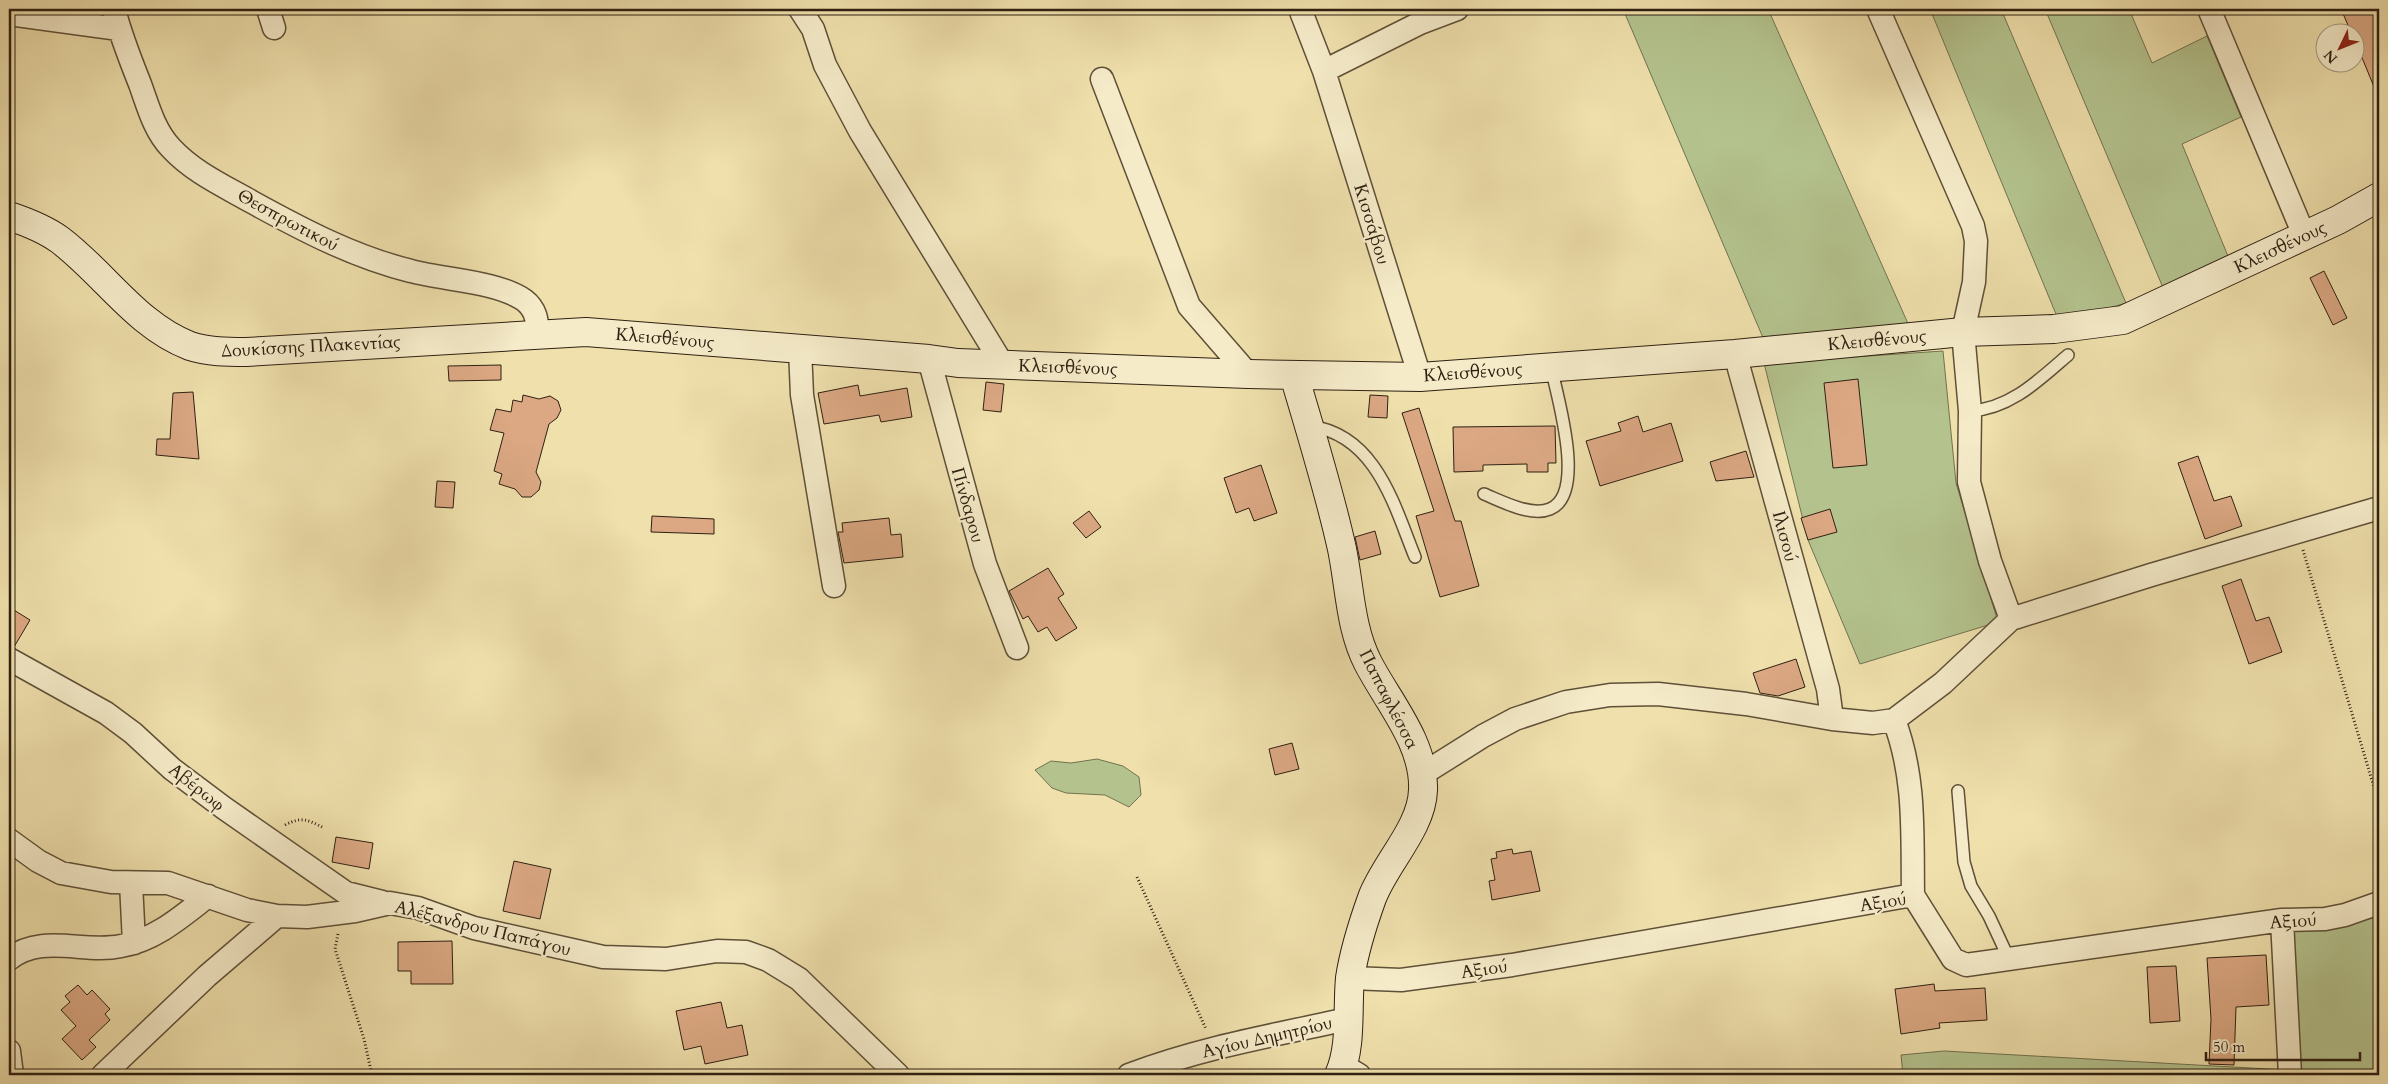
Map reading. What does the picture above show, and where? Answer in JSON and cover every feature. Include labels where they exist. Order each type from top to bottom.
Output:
[{"type":"main road","name":"Κλεισθένους","points":[[538,333],[586,332],[929,359],[958,363],[1294,375],[1420,376],[1735,354],[1963,332],[2054,329],[2123,320],[2338,220],[2379,197]]},
{"type":"main road","name":"Δουκίσσης Πλακεντίας","points":[[9,216],[43,229],[60,240],[118,295],[158,329],[172,338],[207,350],[246,352],[538,333]]},
{"type":"main road","name":"Παπαφλέσσα","points":[[1294,375],[1338,531],[1357,637],[1369,665],[1408,732],[1417,753],[1423,790],[1419,813],[1373,897],[1350,978],[1347,1072]]},
{"type":"street","points":[[800,9],[813,29],[825,65],[860,131],[1003,365]]},
{"type":"street","name":"Κισσάβου","points":[[1300,9],[1324,71],[1420,376]]},
{"type":"street","points":[[1324,71],[1420,23],[1457,9]]},
{"type":"street","points":[[1878,9],[1973,226],[1976,241],[1974,282],[1963,332],[1970,411],[1968,476],[1971,496],[2011,619]]},
{"type":"street","points":[[2210,9],[2304,235]]},
{"type":"street","points":[[9,14],[116,19]]},
{"type":"street","name":"Θεσπρωτικού","points":[[116,19],[158,130],[170,147],[188,164],[300,228],[362,257],[413,272],[467,282],[514,295],[532,308],[537,318],[538,333]]},
{"type":"street","points":[[1102,79],[1189,306],[1248,374]]},
{"type":"street","points":[[800,349],[802,395],[834,586]]},
{"type":"street","name":"Ιλισού","points":[[1735,354],[1828,689],[1832,719]]},
{"type":"street","name":"Πίνδαρου","points":[[929,359],[982,555],[997,600],[1017,648]]},
{"type":"street","points":[[1421,775],[1483,736],[1516,719],[1544,708],[1587,698],[1658,694],[1746,704],[1832,719],[1873,723],[1894,720],[1943,683],[2011,619],[2151,575],[2379,508]]},
{"type":"street","name":"Αβέρωφ","points":[[9,659],[106,713],[133,733],[172,769],[266,839],[346,893],[390,903]]},
{"type":"street","points":[[1894,720],[1907,758],[1912,790],[1913,895]]},
{"type":"street","name":"Αλέξανδρου Παπάγου","points":[[9,840],[38,861],[61,873],[131,883],[168,883],[247,910],[277,916],[307,917],[355,911],[390,903],[418,908],[474,928],[603,958],[666,959],[717,951],[746,952],[768,960],[799,978],[898,1075]]},
{"type":"street","points":[[131,883],[134,943]]},
{"type":"street","name":"Αξιού","points":[[1350,978],[1401,980],[1512,965],[1913,895],[1954,959],[1966,965],[2282,920],[2345,915],[2379,903]]},
{"type":"street","points":[[9,959],[22,950],[34,946],[67,945],[109,948],[134,943],[156,934],[208,896]]},
{"type":"street","points":[[104,1075],[207,976],[277,916]]},
{"type":"street","points":[[2282,920],[2290,1075]]},
{"type":"street","name":"Αγίου Δημητρίου","points":[[1129,1075],[1168,1060],[1214,1048],[1348,1019]]},
{"type":"street","points":[[9,1051],[12,1075]]},
{"type":"lane","points":[[1970,411],[1984,411],[2025,392],[2068,356]]},
{"type":"lane","points":[[1484,494],[1516,508],[1540,510],[1550,509],[1563,500],[1568,480],[1568,454],[1551,367]]},
{"type":"lane","points":[[1309,426],[1321,428],[1340,436],[1358,448],[1370,461],[1385,482],[1414,558]]},
{"type":"lane","points":[[1958,792],[1964,862],[1970,886],[1989,916],[2009,959]]},
{"type":"path","points":[[2298,533],[2379,804]]},
{"type":"path","points":[[266,839],[296,819],[307,820],[324,828]]},
{"type":"path","points":[[1137,877],[1214,1048]]},
{"type":"path","points":[[355,911],[338,935],[335,949],[364,1038],[372,1075]]},
{"type":"green space","points":[[1623,9],[1768,9],[1910,328],[1764,340]]},
{"type":"green space","points":[[1930,9],[2001,9],[2126,303],[2088,314],[2058,319]]},
{"type":"green space","points":[[2045,9],[2129,9],[2152,63],[2207,36],[2241,117],[2182,144],[2230,261],[2164,290]]},
{"type":"green space","points":[[1943,351],[1956,483],[1998,622],[1860,664],[1808,540],[1764,363]]},
{"type":"green space","points":[[1097,759],[1123,766],[1139,777],[1141,795],[1129,807],[1105,795],[1066,793],[1052,788],[1035,770],[1051,761],[1071,763]]},
{"type":"green space","points":[[2379,910],[2379,1075],[1903,1075],[1901,1055],[1944,1051],[2287,1070],[2284,928]]},
{"type":"building","points":[[2341,9],[2379,9],[2379,99],[2366,67],[2366,22],[2347,22]]},
{"type":"building","points":[[2324,271],[2347,318],[2333,325],[2310,278]]},
{"type":"building","points":[[501,365],[501,380],[449,381],[448,366]]},
{"type":"building","points":[[1858,379],[1867,465],[1833,468],[1824,383]]},
{"type":"building","points":[[986,382],[1004,384],[1001,412],[983,410]]},
{"type":"building","points":[[858,385],[860,396],[907,388],[912,417],[881,422],[879,415],[824,424],[818,393]]},
{"type":"building","points":[[193,392],[199,459],[156,455],[157,439],[170,439],[173,393]]},
{"type":"building","points":[[523,395],[539,399],[550,396],[558,401],[561,410],[557,418],[549,424],[536,472],[541,482],[539,490],[531,497],[522,497],[515,489],[499,484],[502,474],[494,471],[504,433],[490,430],[496,409],[511,412],[513,400],[522,402]]},
{"type":"building","points":[[1370,395],[1388,396],[1387,418],[1368,417]]},
{"type":"building","points":[[1419,408],[1455,521],[1461,521],[1479,586],[1440,597],[1416,516],[1434,511],[1402,413]]},
{"type":"building","points":[[1638,416],[1643,432],[1671,423],[1683,461],[1600,486],[1586,441],[1621,431],[1618,423]]},
{"type":"building","points":[[1555,426],[1556,463],[1548,463],[1548,472],[1527,472],[1527,464],[1483,465],[1483,471],[1454,472],[1453,427]]},
{"type":"building","points":[[1746,451],[1754,477],[1716,481],[1710,462]]},
{"type":"building","points":[[2198,456],[2214,501],[2231,496],[2242,526],[2205,539],[2178,463]]},
{"type":"building","points":[[1261,465],[1277,513],[1254,521],[1249,508],[1236,513],[1224,478]]},
{"type":"building","points":[[437,481],[455,482],[453,508],[435,507]]},
{"type":"building","points":[[1830,509],[1837,532],[1808,540],[1801,518]]},
{"type":"building","points":[[1089,511],[1101,527],[1086,538],[1073,523]]},
{"type":"building","points":[[652,516],[714,519],[714,534],[651,532]]},
{"type":"building","points":[[889,518],[891,535],[901,534],[903,557],[844,563],[838,532],[843,532],[842,523]]},
{"type":"building","points":[[1375,531],[1381,554],[1360,560],[1355,537]]},
{"type":"building","points":[[1048,568],[1064,594],[1058,598],[1077,628],[1056,641],[1047,627],[1038,632],[1028,616],[1023,619],[1009,591]]},
{"type":"building","points":[[2241,579],[2256,621],[2269,617],[2282,652],[2249,664],[2222,586]]},
{"type":"building","points":[[9,607],[30,620],[14,647],[9,646]]},
{"type":"building","points":[[1796,659],[1805,687],[1778,696],[1760,693],[1753,673]]},
{"type":"building","points":[[1292,743],[1299,769],[1275,775],[1269,749]]},
{"type":"building","points":[[336,837],[373,843],[369,869],[332,862]]},
{"type":"building","points":[[1512,849],[1513,854],[1531,851],[1540,891],[1492,900],[1489,881],[1495,880],[1491,859],[1497,858],[1496,852]]},
{"type":"building","points":[[514,861],[551,869],[540,919],[503,911]]},
{"type":"building","points":[[452,941],[453,984],[411,984],[411,971],[398,971],[398,942]]},
{"type":"building","points":[[2266,955],[2269,1005],[2236,1007],[2234,1065],[2209,1064],[2211,1019],[2207,958]]},
{"type":"building","points":[[2176,966],[2180,1021],[2150,1023],[2147,967]]},
{"type":"building","points":[[1934,984],[1935,991],[1985,988],[1987,1020],[1939,1023],[1940,1028],[1901,1034],[1895,989]]},
{"type":"building","points":[[78,985],[87,995],[92,990],[110,1009],[105,1014],[110,1020],[89,1040],[96,1047],[82,1060],[62,1039],[76,1026],[61,1010],[70,1002],[65,996]]},
{"type":"building","points":[[721,1002],[727,1028],[742,1025],[748,1055],[705,1064],[701,1046],[684,1050],[676,1011]]}]
